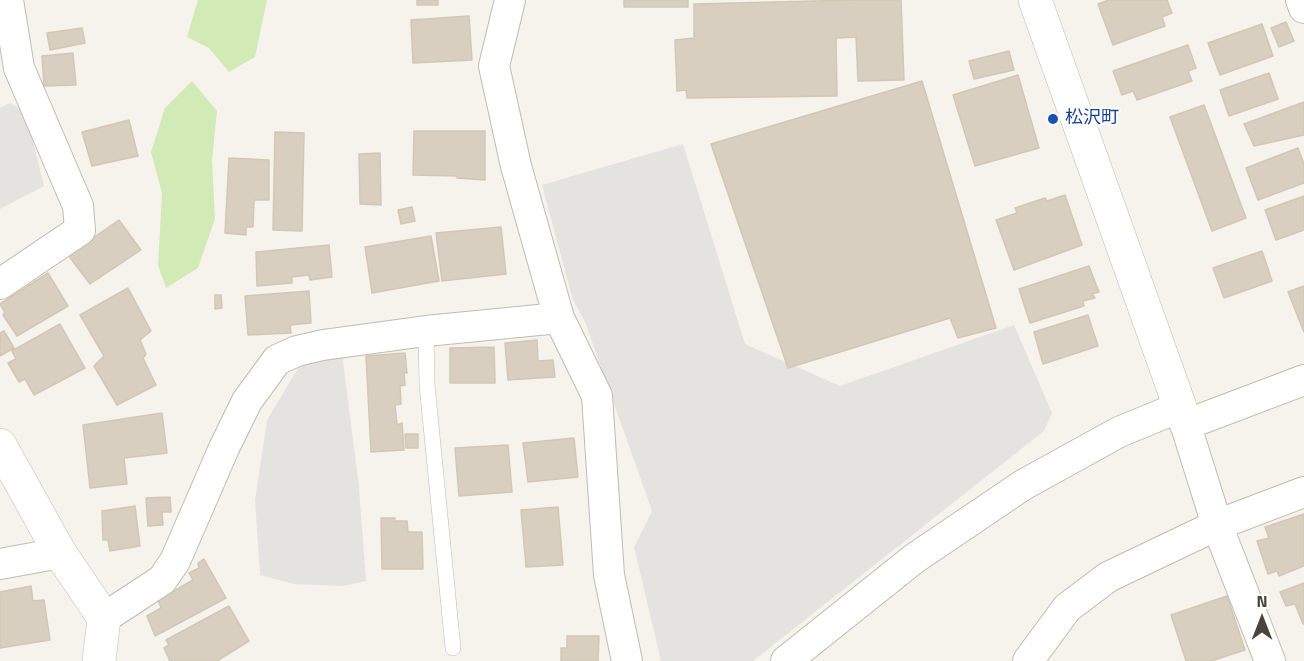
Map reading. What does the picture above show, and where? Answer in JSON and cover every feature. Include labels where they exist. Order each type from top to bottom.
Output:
[{"type":"street","points":[[0,284],[80,230],[78,206],[10,74],[8,0]]},
{"type":"street","points":[[510,0],[494,66],[516,166],[559,318],[597,396],[609,575],[627,661]]},
{"type":"street","points":[[1035,0],[1182,416],[1216,525],[1270,661]]},
{"type":"street","points":[[1301,0],[1304,9]]},
{"type":"street","points":[[104,618],[162,580],[169,571],[247,401],[277,360],[297,351],[323,345],[426,331],[559,318]]},
{"type":"street","points":[[786,661],[915,558],[1023,485],[1119,432],[1304,380]]},
{"type":"street","points":[[0,445],[60,553],[104,618],[99,661]]},
{"type":"street","points":[[1038,656],[1066,608],[1108,577],[1216,525],[1304,492]]},
{"type":"street","points":[[0,564],[60,553]]},
{"type":"lane","points":[[426,331],[427,385],[453,648]]},
{"type":"green space","points":[[198,0],[267,0],[255,57],[229,72],[209,48],[187,37]]},
{"type":"green space","points":[[192,81],[217,111],[212,160],[215,219],[198,268],[166,288],[158,265],[162,193],[151,152],[165,108]]},
{"type":"shaded area","points":[[10,103],[26,113],[44,186],[0,209],[0,108]]},
{"type":"shaded area","points":[[683,144],[745,344],[840,386],[1014,325],[1052,413],[1044,431],[753,661],[661,661],[634,547],[652,511],[585,322],[573,300],[542,185]]},
{"type":"shaded area","points":[[342,353],[359,487],[366,581],[343,586],[294,584],[260,575],[255,500],[267,420],[306,355]]},
{"type":"building","points":[[417,0],[438,0],[438,5],[417,5]]},
{"type":"building","points":[[624,0],[688,0],[688,7],[624,7]]},
{"type":"building","points":[[901,0],[904,80],[858,81],[856,37],[836,38],[837,96],[687,98],[686,90],[677,91],[675,40],[694,38],[694,4]]},
{"type":"building","points":[[1109,0],[1167,0],[1172,13],[1162,17],[1165,26],[1113,45],[1098,4]]},
{"type":"building","points":[[469,16],[472,60],[413,63],[411,20]]},
{"type":"building","points":[[1286,22],[1294,41],[1279,47],[1271,28]]},
{"type":"building","points":[[1262,24],[1273,56],[1220,75],[1208,43]]},
{"type":"building","points":[[82,28],[85,43],[50,50],[47,33]]},
{"type":"building","points":[[1188,45],[1196,68],[1188,71],[1192,81],[1137,100],[1133,91],[1122,95],[1113,71]]},
{"type":"building","points":[[1009,51],[1014,70],[974,79],[969,61]]},
{"type":"building","points":[[73,53],[76,85],[44,86],[42,56]]},
{"type":"building","points":[[1269,73],[1278,99],[1229,116],[1220,90]]},
{"type":"building","points":[[1018,75],[1039,148],[975,166],[953,95]]},
{"type":"building","points":[[922,81],[996,328],[958,338],[950,318],[788,368],[711,144]]},
{"type":"building","points":[[1304,102],[1304,135],[1254,146],[1244,124]]},
{"type":"building","points":[[1204,105],[1246,218],[1212,231],[1170,117]]},
{"type":"building","points":[[129,120],[138,156],[92,166],[82,132]]},
{"type":"building","points":[[414,131],[485,131],[485,180],[457,178],[457,176],[413,175]]},
{"type":"building","points":[[275,132],[304,133],[302,231],[273,230]]},
{"type":"building","points":[[1298,148],[1304,164],[1304,183],[1258,200],[1246,168]]},
{"type":"building","points":[[380,153],[381,205],[360,204],[359,154]]},
{"type":"building","points":[[229,158],[269,160],[269,200],[254,200],[253,227],[246,227],[246,235],[225,233]]},
{"type":"building","points":[[1065,195],[1082,245],[1014,270],[996,220],[1017,213],[1015,208],[1045,198],[1047,201]]},
{"type":"building","points":[[1304,196],[1304,230],[1276,240],[1265,210]]},
{"type":"building","points":[[412,207],[415,221],[401,224],[398,210]]},
{"type":"building","points":[[119,220],[141,250],[90,284],[68,255]]},
{"type":"building","points":[[501,227],[506,274],[442,281],[436,233]]},
{"type":"building","points":[[431,236],[439,281],[372,293],[365,247]]},
{"type":"building","points":[[329,245],[332,277],[310,280],[309,275],[292,277],[292,283],[257,286],[256,252]]},
{"type":"building","points":[[1262,251],[1272,281],[1224,298],[1213,268]]},
{"type":"building","points":[[1089,266],[1099,292],[1092,294],[1095,298],[1083,301],[1084,306],[1030,323],[1019,289]]},
{"type":"building","points":[[48,273],[68,306],[17,336],[3,315],[5,313],[0,304]]},
{"type":"building","points":[[1304,286],[1304,332],[1288,292]]},
{"type":"building","points":[[128,288],[151,331],[140,340],[146,354],[143,358],[156,385],[117,405],[94,366],[104,356],[80,315]]},
{"type":"building","points":[[309,291],[311,323],[290,325],[291,333],[248,335],[245,296]]},
{"type":"building","points":[[215,295],[221,295],[222,308],[215,309]]},
{"type":"building","points":[[1088,315],[1098,346],[1043,364],[1034,332]]},
{"type":"building","points":[[60,324],[85,368],[34,395],[25,379],[19,382],[8,363],[16,359],[12,351]]},
{"type":"building","points":[[4,331],[14,348],[0,356],[0,333]]},
{"type":"building","points":[[537,340],[538,361],[553,360],[555,377],[508,380],[505,343]]},
{"type":"building","points":[[494,347],[495,383],[450,383],[450,348]]},
{"type":"building","points":[[405,353],[407,373],[404,373],[405,385],[400,386],[401,404],[395,405],[397,425],[402,423],[404,450],[371,452],[366,356]]},
{"type":"building","points":[[162,413],[167,453],[124,458],[127,484],[90,488],[83,425]]},
{"type":"building","points":[[405,434],[418,434],[418,448],[406,448]]},
{"type":"building","points":[[574,438],[578,477],[528,482],[523,443]]},
{"type":"building","points":[[508,445],[512,492],[459,496],[455,448]]},
{"type":"building","points":[[170,497],[171,512],[162,512],[163,525],[148,526],[146,498]]},
{"type":"building","points":[[135,506],[140,546],[110,551],[108,540],[103,540],[102,511]]},
{"type":"building","points":[[558,507],[563,565],[526,567],[521,510]]},
{"type":"building","points":[[1304,514],[1304,566],[1279,576],[1277,571],[1268,574],[1257,541],[1269,538],[1265,527]]},
{"type":"building","points":[[381,518],[407,521],[408,532],[422,532],[423,569],[382,569]]},
{"type":"building","points":[[204,559],[226,598],[155,636],[147,616],[161,608],[158,600],[193,580],[189,573],[199,568],[198,563]]},
{"type":"building","points":[[1304,583],[1303,624],[1295,604],[1286,606],[1280,592]]},
{"type":"building","points":[[31,586],[33,601],[44,600],[50,640],[0,648],[0,592]]},
{"type":"building","points":[[1227,596],[1245,650],[1211,661],[1186,661],[1171,615]]},
{"type":"building","points":[[229,606],[249,641],[217,661],[170,661],[164,648],[169,645],[166,640]]},
{"type":"building","points":[[567,636],[599,636],[598,661],[561,661],[561,648],[567,648]]},
{"type":"place","name":"松沢町","points":[[1053,119]]}]
